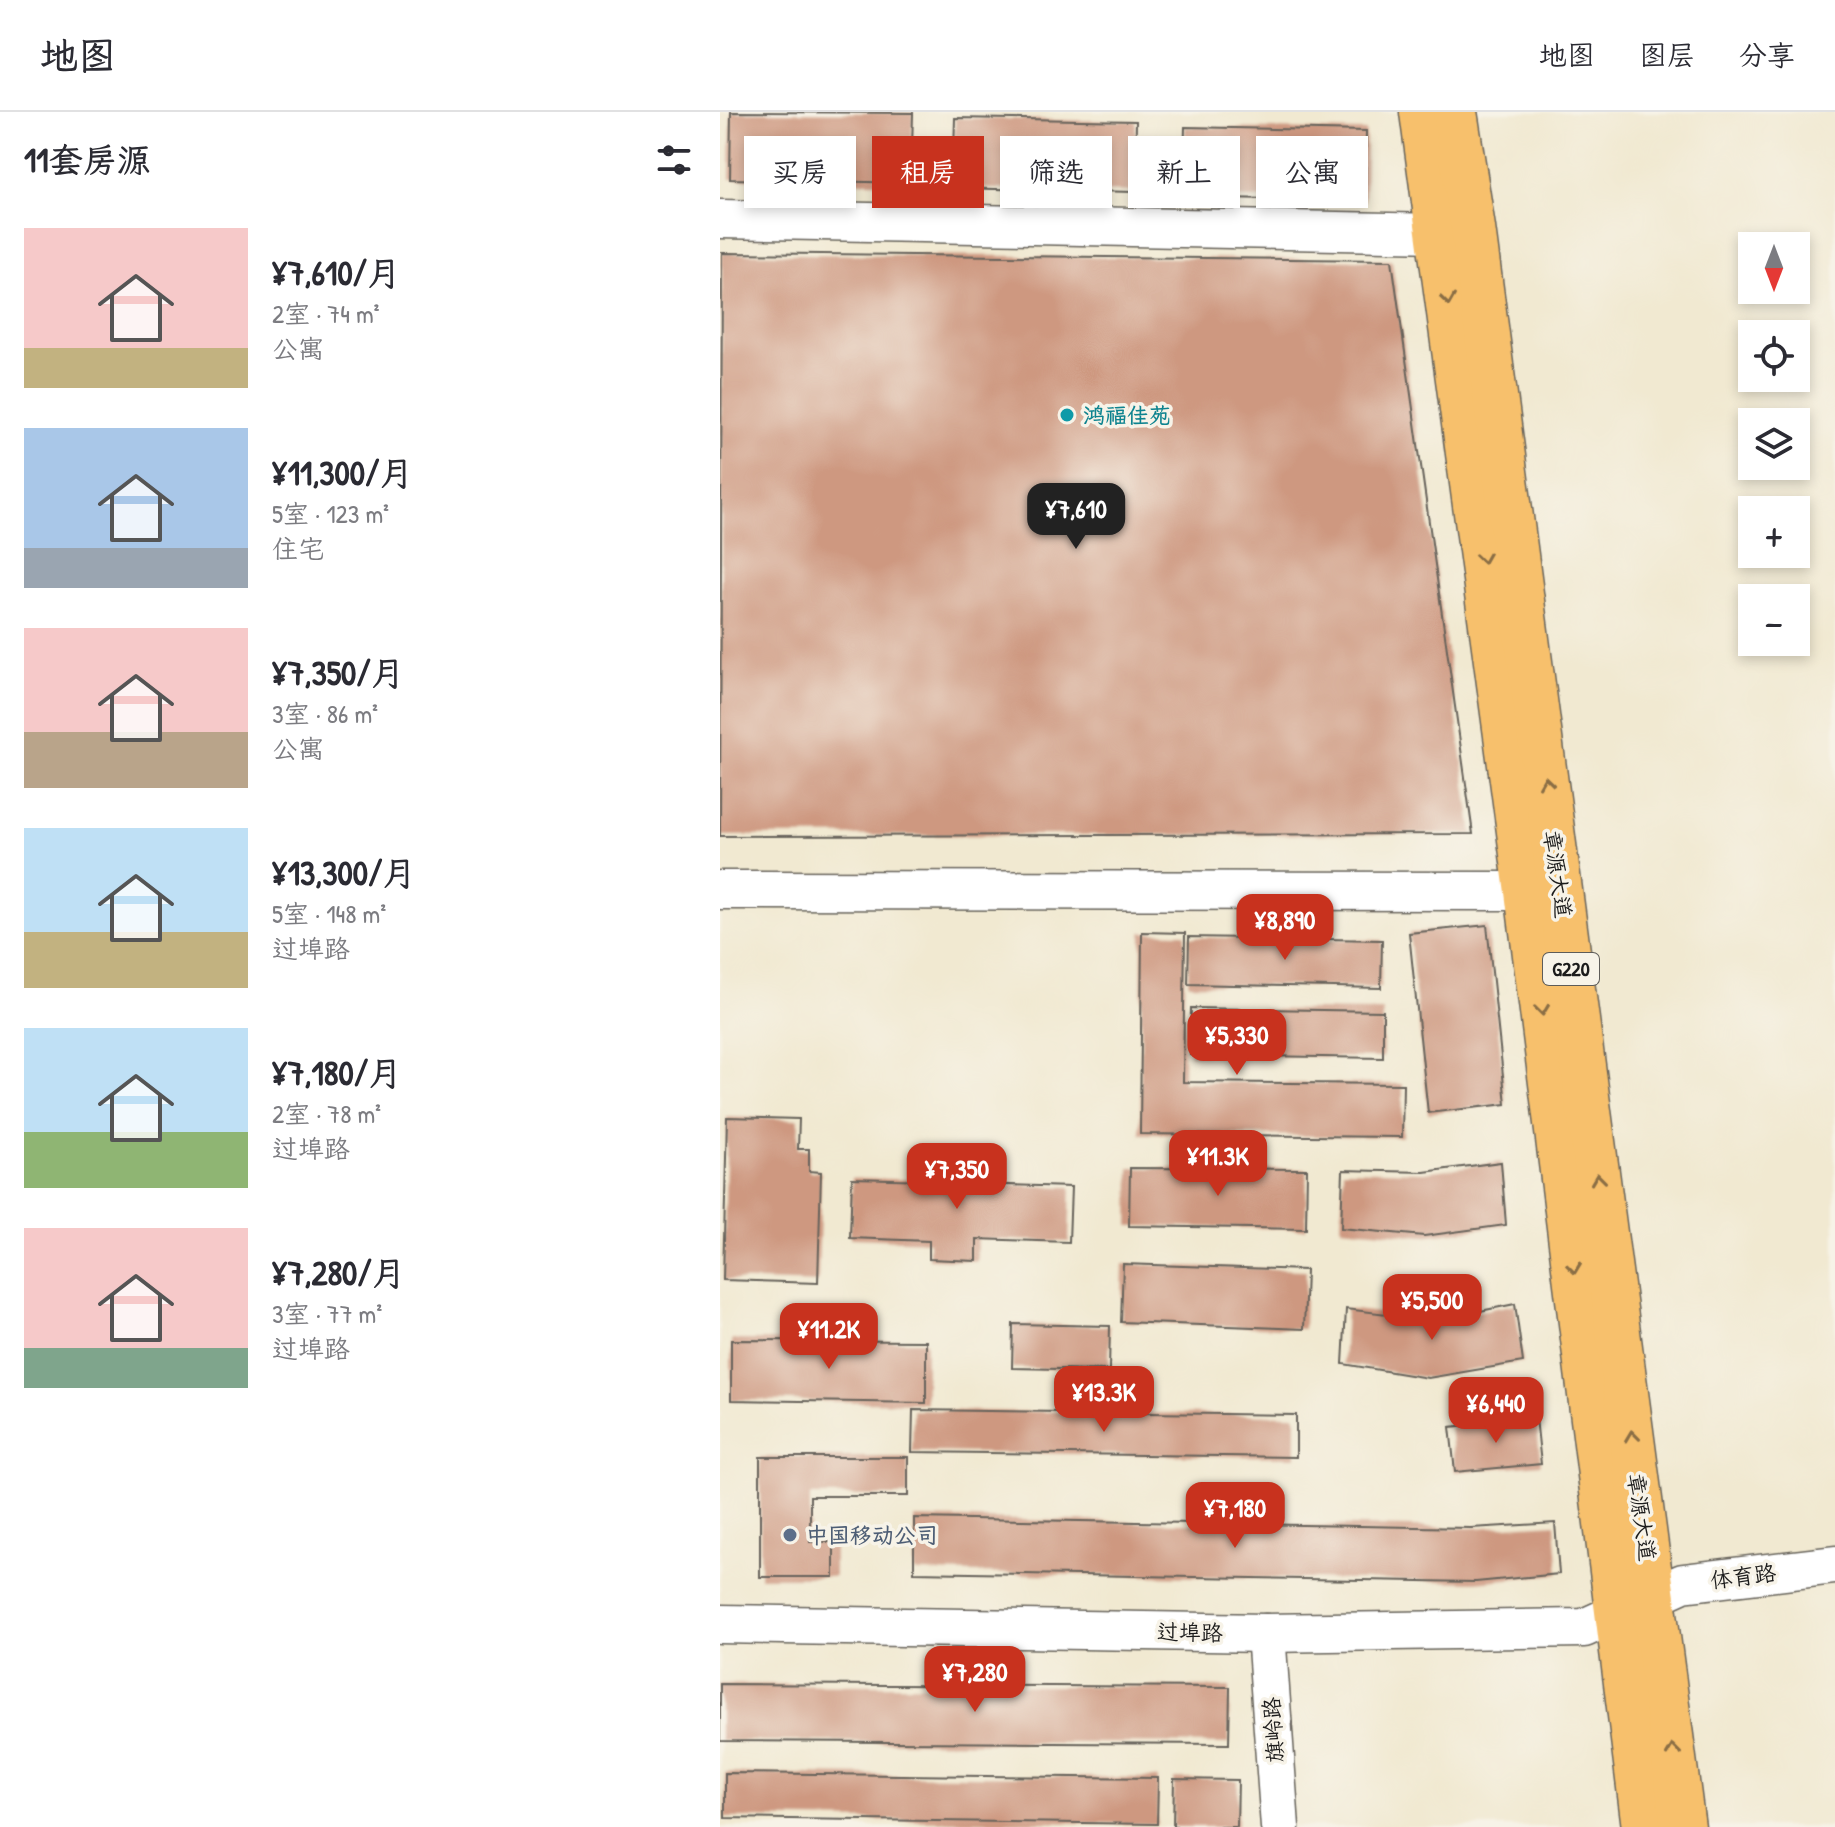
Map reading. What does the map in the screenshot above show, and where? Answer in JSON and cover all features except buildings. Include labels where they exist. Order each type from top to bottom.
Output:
[{"type":"main road","name":"章源大道","points":[[1422,112],[1456,230]]},
{"type":"main road","name":"章源大道","points":[[1455,112],[1456,230],[1635,1604],[1683,1827]]},
{"type":"main road","name":"章源大道","points":[[1635,1604],[1644,1827]]},
{"type":"street","points":[[720,219],[1456,230]]},
{"type":"street","points":[[720,890],[1543,888]]},
{"type":"street","name":"体育路","points":[[1635,1604],[1683,1583],[1835,1565]]},
{"type":"street","name":"过埠路","points":[[720,1624],[1266,1633],[1584,1628],[1635,1604]]},
{"type":"street","name":"旗岭路","points":[[1266,1633],[1280,1827]]},
{"type":"place","name":"鸿福佳苑","points":[[1067,415]]},
{"type":"place","name":"中国移动公司","points":[[790,1535]]}]
